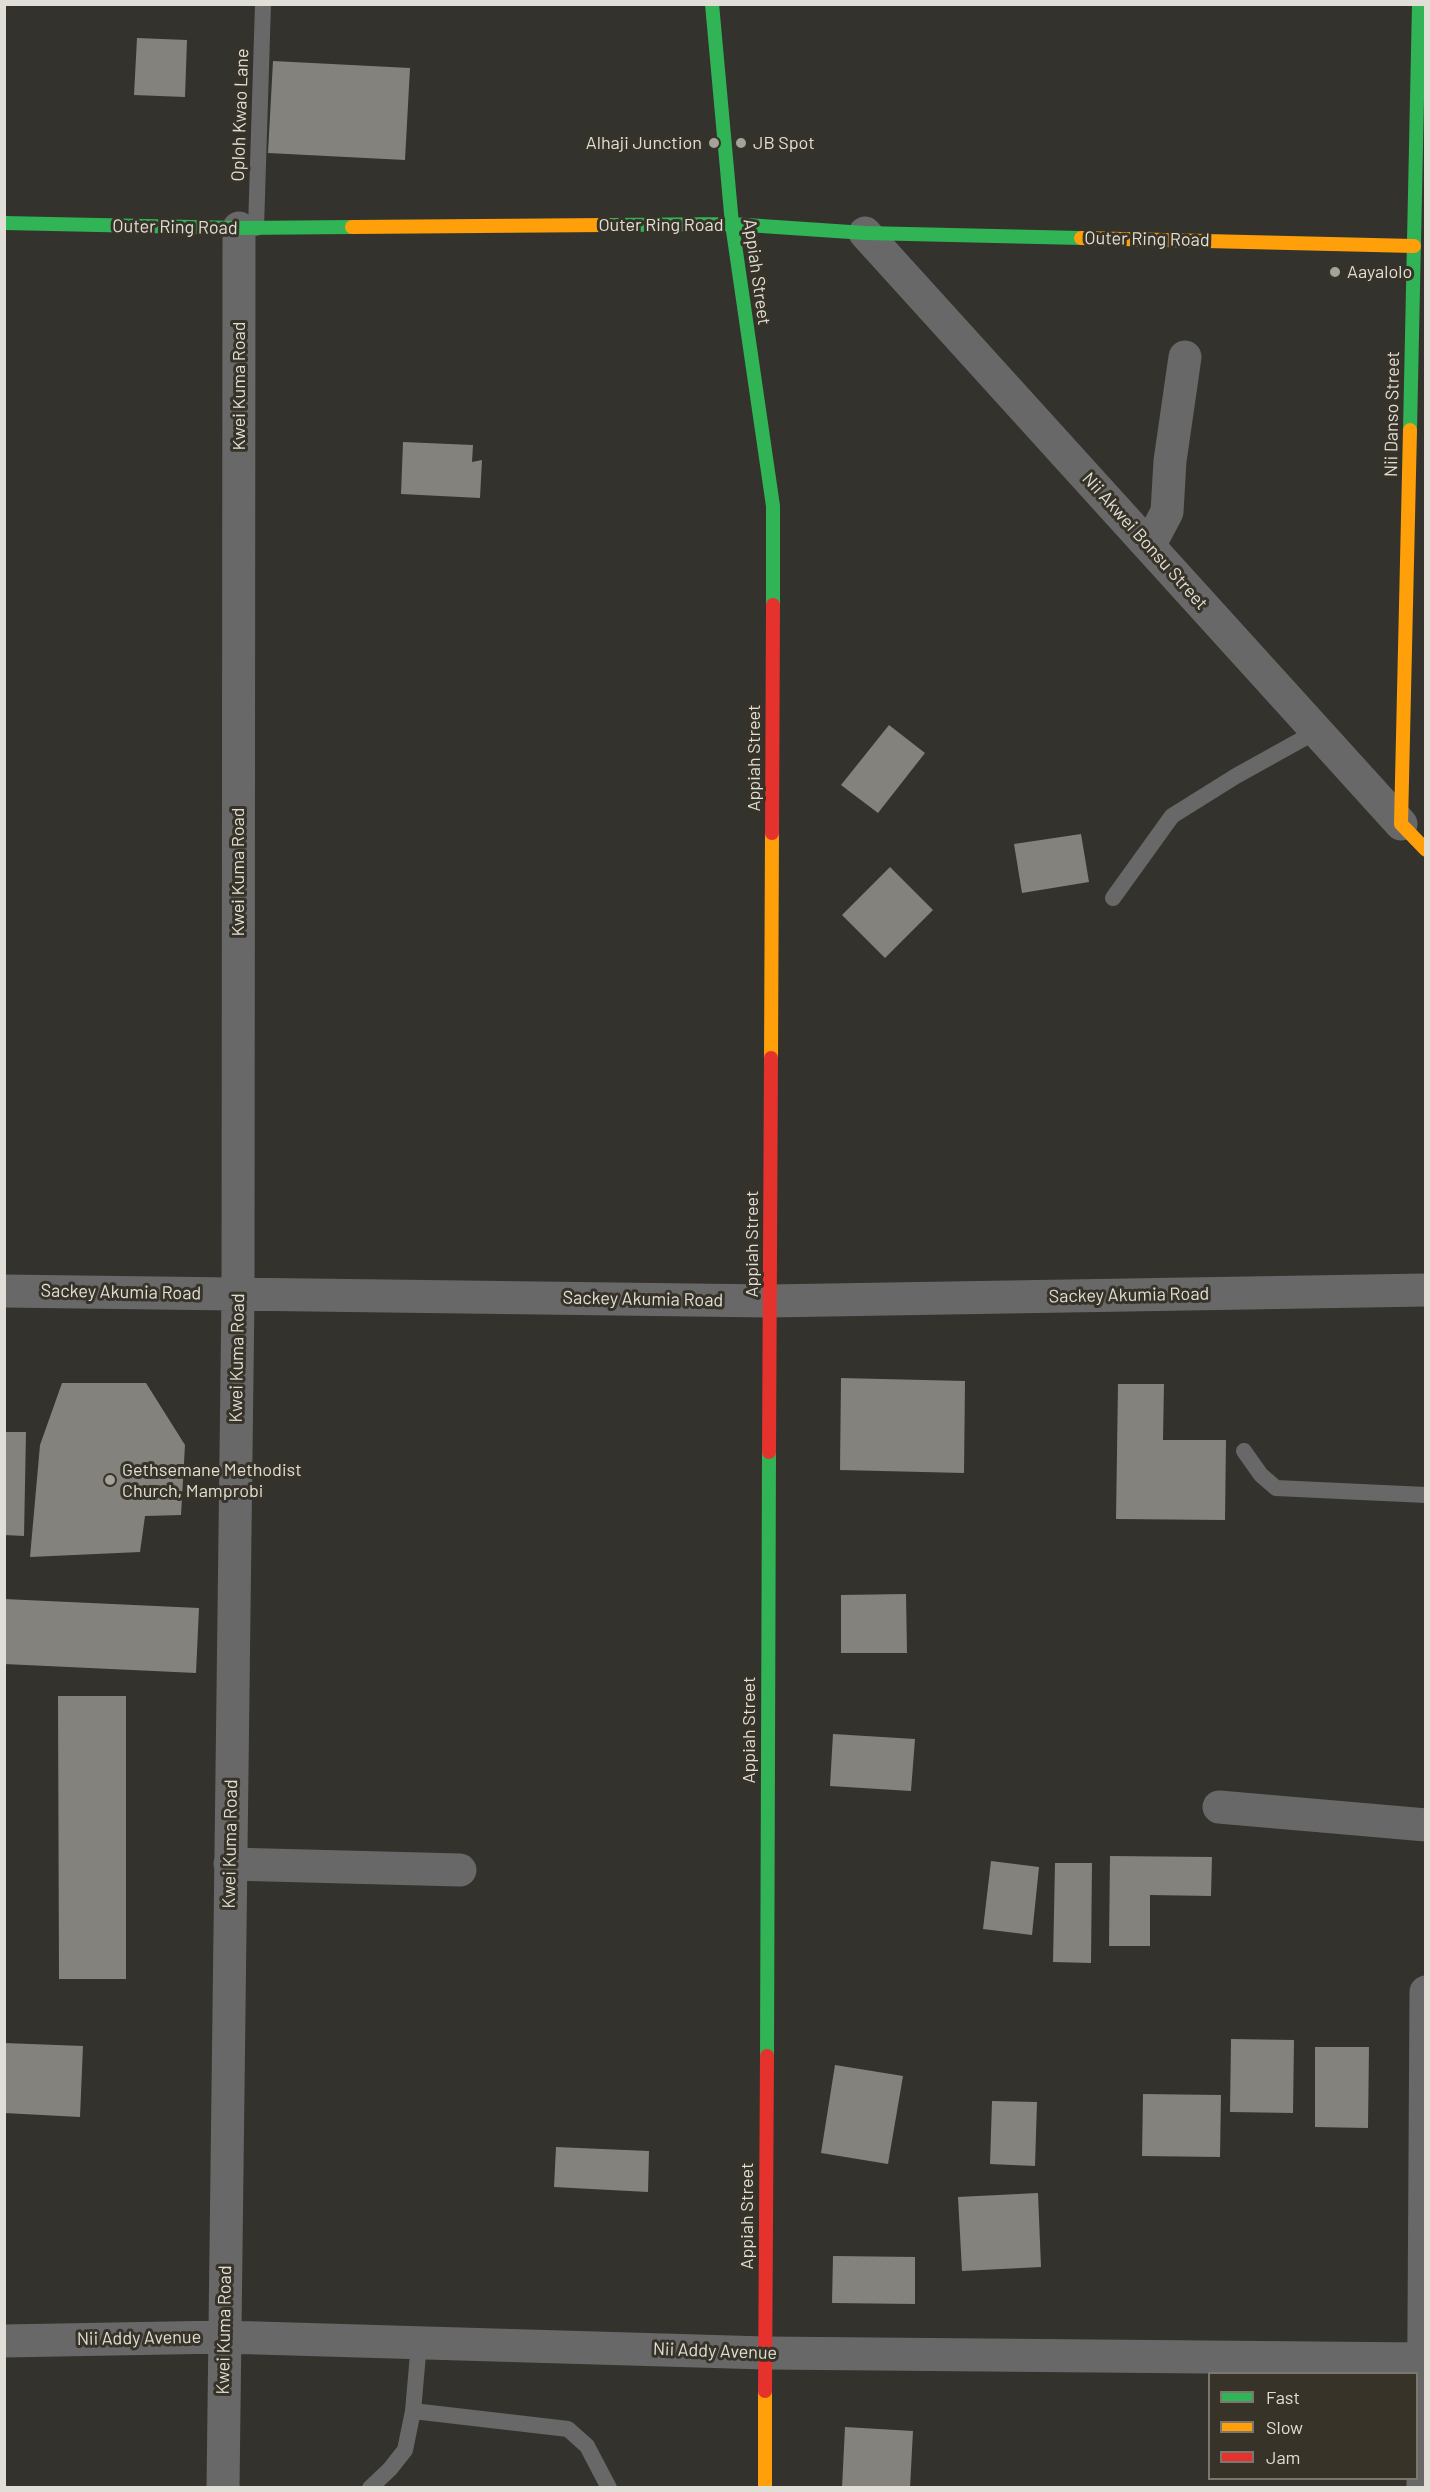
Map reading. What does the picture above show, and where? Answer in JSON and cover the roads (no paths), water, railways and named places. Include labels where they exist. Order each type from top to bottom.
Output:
[{"type":"street","name":"Appiah Street","points":[[712,4],[732,224],[773,506],[765,2487]]},
{"type":"street","name":"Nii Danso Street","points":[[1401,824],[1420,246],[1419,4]]},
{"type":"street","name":"Outer Ring Road","points":[[4,223],[248,228],[732,224],[866,233],[1420,246]]},
{"type":"street","name":"Kwei Kuma Road","points":[[223,2487],[248,228]]},
{"type":"street","name":"Nii Akwei Bonsu Street","points":[[866,233],[1425,850]]},
{"type":"street","points":[[1149,546],[1167,512],[1170,461],[1185,357]]},
{"type":"street","name":"Sackey Akumia Road","points":[[4,1291],[769,1301],[1425,1290]]},
{"type":"street","points":[[1219,1807],[1425,1825]]},
{"type":"street","points":[[230,1864],[460,1870]]},
{"type":"street","points":[[1422,2487],[1425,1992]]},
{"type":"street","name":"Nii Addy Avenue","points":[[4,2341],[224,2337],[765,2353],[1424,2359]]},
{"type":"lane","name":"Oploh Kwao Lane","points":[[248,228],[263,4]]},
{"type":"lane","points":[[1113,898],[1172,816],[1236,776],[1317,731]]},
{"type":"lane","points":[[1244,1451],[1261,1475],[1276,1488],[1425,1496]]},
{"type":"lane","points":[[370,2487],[390,2469],[405,2450],[413,2411],[419,2343]]},
{"type":"lane","points":[[413,2411],[568,2429],[587,2446],[609,2487]]},
{"type":"place","name":"Alhaji Junction","points":[[714,143]]},
{"type":"place","name":"JB Spot","points":[[741,143]]},
{"type":"place","name":"Aayalolo","points":[[1335,272]]},
{"type":"place","name":"Gethsemane Methodist Church, Mamprobi","points":[[110,1480]]}]
